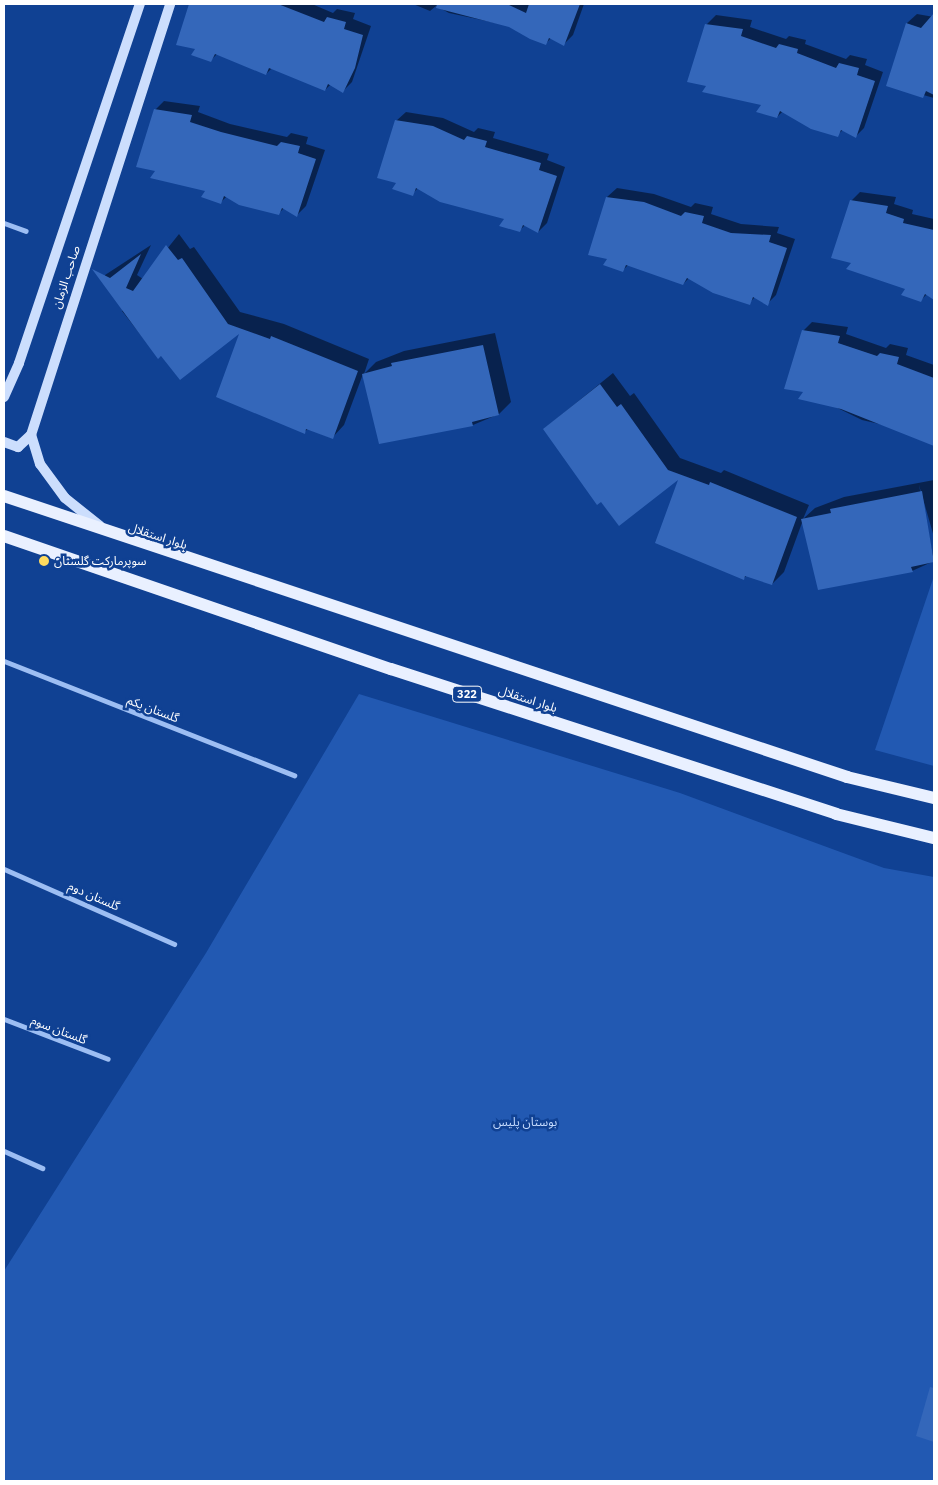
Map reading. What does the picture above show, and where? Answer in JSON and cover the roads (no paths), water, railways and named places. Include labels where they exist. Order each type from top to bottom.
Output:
[{"type":"main road","name":"صاحب الزمان","points":[[4,397],[19,363],[140,4]]},
{"type":"main road","name":"صاحب الزمان","points":[[31,435],[170,4]]},
{"type":"main road","points":[[4,442],[18,447],[31,435],[40,464],[65,498],[111,535]]},
{"type":"main road","name":"بلوار استقلال","points":[[4,496],[111,535],[847,776],[934,798]]},
{"type":"main road","name":"بلوار استقلال","points":[[4,536],[391,669],[836,814],[934,838]]},
{"type":"street","points":[[4,223],[26,231]]},
{"type":"street","name":"گلستان یکم","points":[[4,661],[294,775]]},
{"type":"street","name":"گلستان دوم","points":[[4,869],[174,944]]},
{"type":"street","name":"گلستان سوم","points":[[4,1019],[108,1059]]},
{"type":"street","points":[[4,1151],[42,1168]]},
{"type":"place","name":"سوپرمارکت گلستان","points":[[44,561]]},
{"type":"park label","name":"بوستان پلیس","points":[[525,1122]]}]
